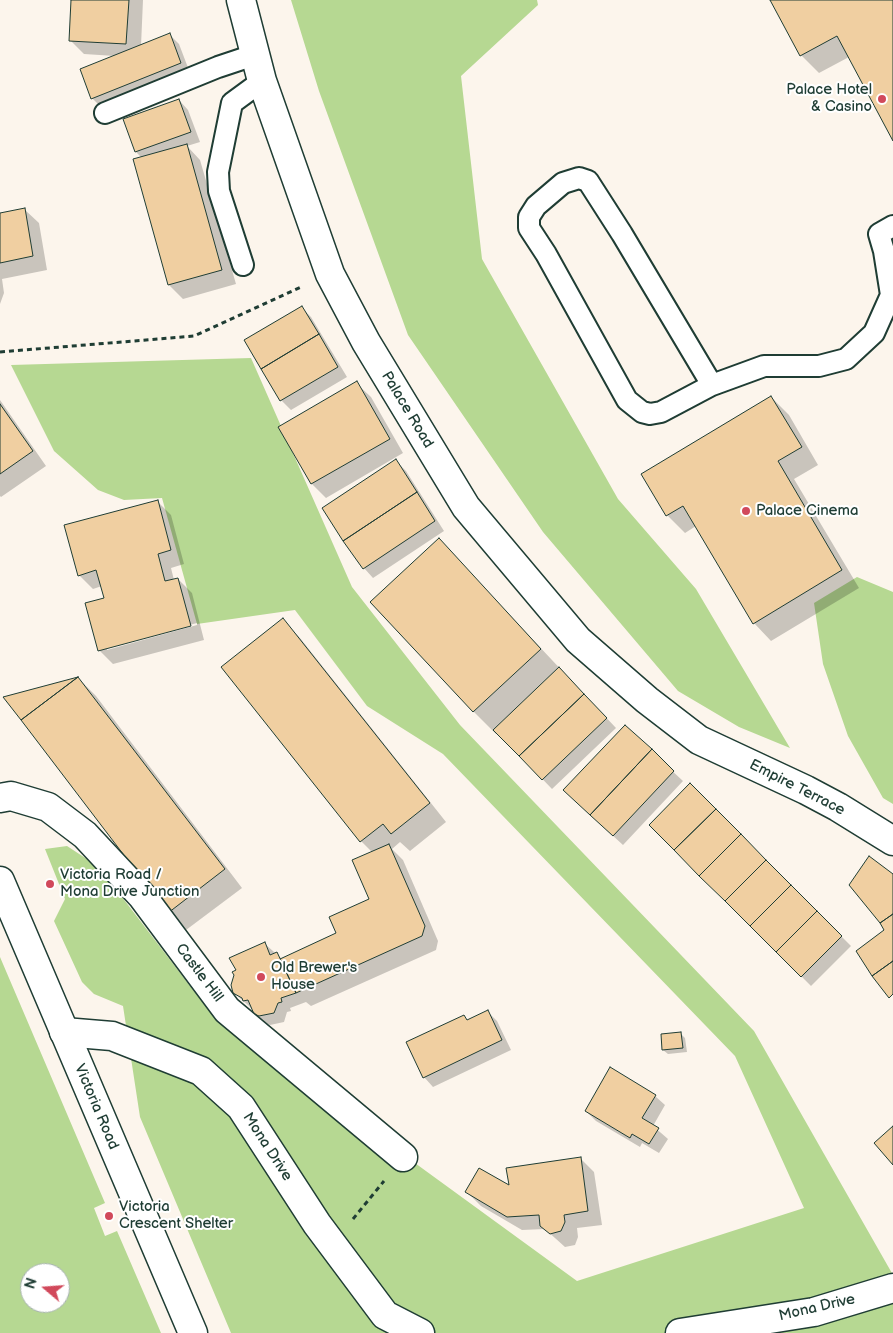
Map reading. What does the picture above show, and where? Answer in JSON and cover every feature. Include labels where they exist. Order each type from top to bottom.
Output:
[{"type":"street","name":"Palace Road","points":[[241,0],[262,81],[330,274],[366,342],[466,507],[578,640],[647,700],[699,740]]},
{"type":"street","name":"Empire Terrace","points":[[699,740],[806,790],[893,840]]},
{"type":"street","name":"Castle Hill","points":[[0,798],[11,796],[48,807],[85,835],[142,896],[227,1010],[403,1157]]},
{"type":"street","name":"Victoria Road","points":[[0,882],[193,1333]]},
{"type":"street","name":"Mona Drive","points":[[64,1032],[112,1036],[201,1071],[241,1107],[332,1244],[385,1316],[420,1333]]},
{"type":"street","name":"Mona Drive","points":[[680,1333],[814,1312],[893,1288]]},
{"type":"lane","points":[[105,114],[218,67],[254,55]]},
{"type":"lane","points":[[243,265],[219,191],[218,172],[232,103],[262,81]]},
{"type":"lane","points":[[712,385],[622,234],[588,182],[579,178],[563,183],[536,206],[529,217],[529,228],[546,254],[627,400],[642,412],[650,414],[661,412],[712,385],[764,366],[819,366],[846,359],[874,333],[891,295],[888,249],[879,234],[893,226]]},
{"type":"path","points":[[0,352],[194,336],[330,274]]},
{"type":"path","points":[[332,1244],[381,1186]]},
{"type":"green space","points":[[291,0],[537,0],[538,5],[461,76],[482,259],[618,499],[696,589],[790,748],[739,727],[678,691],[543,532],[408,335],[319,91]]},
{"type":"green space","points":[[251,358],[352,587],[460,725],[754,1031],[893,1275],[893,1333],[231,1333],[140,1117],[123,1006],[94,994],[82,982],[54,921],[65,899],[45,849],[67,846],[99,867],[213,1016],[577,1281],[804,1208],[735,1056],[443,754],[367,706],[295,610],[197,624],[162,498],[124,500],[98,490],[54,451],[11,365]]},
{"type":"green space","points":[[857,577],[893,592],[893,804],[883,798],[848,736],[823,664],[814,603]]},
{"type":"green space","points":[[0,957],[105,1203],[94,1208],[105,1236],[117,1231],[161,1333],[0,1333]]},
{"type":"building","points":[[71,0],[129,0],[126,44],[69,41]]},
{"type":"building","name":"Palace Hotel & Casino","points":[[770,0],[893,0],[893,141],[837,36],[800,56]]},
{"type":"building","points":[[170,33],[181,63],[91,99],[80,69]]},
{"type":"building","points":[[179,99],[191,132],[135,152],[123,119]]},
{"type":"building","points":[[187,144],[222,270],[168,285],[133,159]]},
{"type":"building","points":[[25,208],[33,256],[0,263],[0,213]]},
{"type":"building","points":[[302,306],[319,334],[261,369],[244,340]]},
{"type":"building","points":[[319,334],[338,367],[280,401],[261,369]]},
{"type":"building","points":[[357,381],[390,439],[311,484],[278,427]]},
{"type":"building","name":"Palace Cinema","points":[[771,396],[802,447],[778,461],[842,570],[753,624],[683,506],[666,516],[641,474]]},
{"type":"building","points":[[0,404],[33,451],[0,474]]},
{"type":"building","points":[[396,459],[417,492],[343,541],[322,508]]},
{"type":"building","points":[[417,492],[435,521],[363,569],[343,541]]},
{"type":"building","points":[[158,500],[171,550],[158,554],[165,581],[178,578],[191,626],[98,651],[85,603],[104,598],[96,570],[78,576],[64,525]]},
{"type":"building","points":[[439,538],[541,649],[473,712],[370,602]]},
{"type":"building","points":[[283,618],[430,803],[391,834],[383,824],[360,842],[221,667]]},
{"type":"building","points":[[559,667],[584,694],[519,756],[493,730]]},
{"type":"building","points":[[78,677],[225,869],[168,913],[21,720]]},
{"type":"building","points":[[78,677],[21,720],[3,697]]},
{"type":"building","points":[[584,694],[607,718],[542,780],[519,756]]},
{"type":"building","points":[[625,725],[652,749],[590,815],[563,790]]},
{"type":"building","points":[[652,749],[674,771],[613,836],[590,815]]},
{"type":"building","points":[[690,783],[716,809],[674,850],[649,825]]},
{"type":"building","points":[[716,809],[741,834],[699,876],[674,850]]},
{"type":"building","points":[[741,834],[766,860],[725,901],[699,876]]},
{"type":"building","points":[[389,844],[425,926],[422,936],[296,993],[280,959],[336,933],[329,917],[369,899],[352,860]]},
{"type":"building","points":[[869,856],[893,874],[893,914],[880,923],[849,885]]},
{"type":"building","points":[[766,860],[791,885],[750,926],[725,901]]},
{"type":"building","points":[[791,885],[817,911],[776,952],[750,926]]},
{"type":"building","points":[[817,911],[842,936],[801,977],[776,952]]},
{"type":"building","points":[[893,914],[893,961],[872,976],[856,951],[884,930],[880,923]]},
{"type":"building","name":"Old Brewer's House","points":[[265,942],[270,955],[277,952],[296,993],[281,998],[282,1002],[278,1003],[274,1013],[259,1016],[254,1014],[248,1000],[243,1001],[242,998],[233,993],[231,985],[234,975],[232,972],[236,970],[229,958]]},
{"type":"building","points":[[893,961],[893,994],[889,998],[872,976]]},
{"type":"building","points":[[488,1010],[502,1040],[423,1078],[406,1042],[464,1015],[467,1020]]},
{"type":"building","points":[[681,1032],[683,1048],[662,1050],[661,1034]]},
{"type":"building","points":[[610,1067],[656,1095],[642,1118],[659,1128],[649,1144],[632,1134],[630,1138],[585,1111]]},
{"type":"building","points":[[893,1126],[893,1165],[874,1143]]},
{"type":"building","points":[[581,1157],[588,1211],[564,1215],[565,1222],[561,1231],[550,1234],[540,1226],[539,1215],[507,1217],[465,1192],[479,1168],[509,1185],[506,1168]]},
{"type":"place","name":"Palace Hotel & Casino","points":[[882,99]]},
{"type":"place","name":"Palace Cinema","points":[[746,511]]},
{"type":"place","name":"Victoria Road / Mona Drive Junction","points":[[50,884]]},
{"type":"place","name":"Old Brewer's House","points":[[261,977]]},
{"type":"place","name":"Victoria Crescent Shelter","points":[[109,1216]]}]
